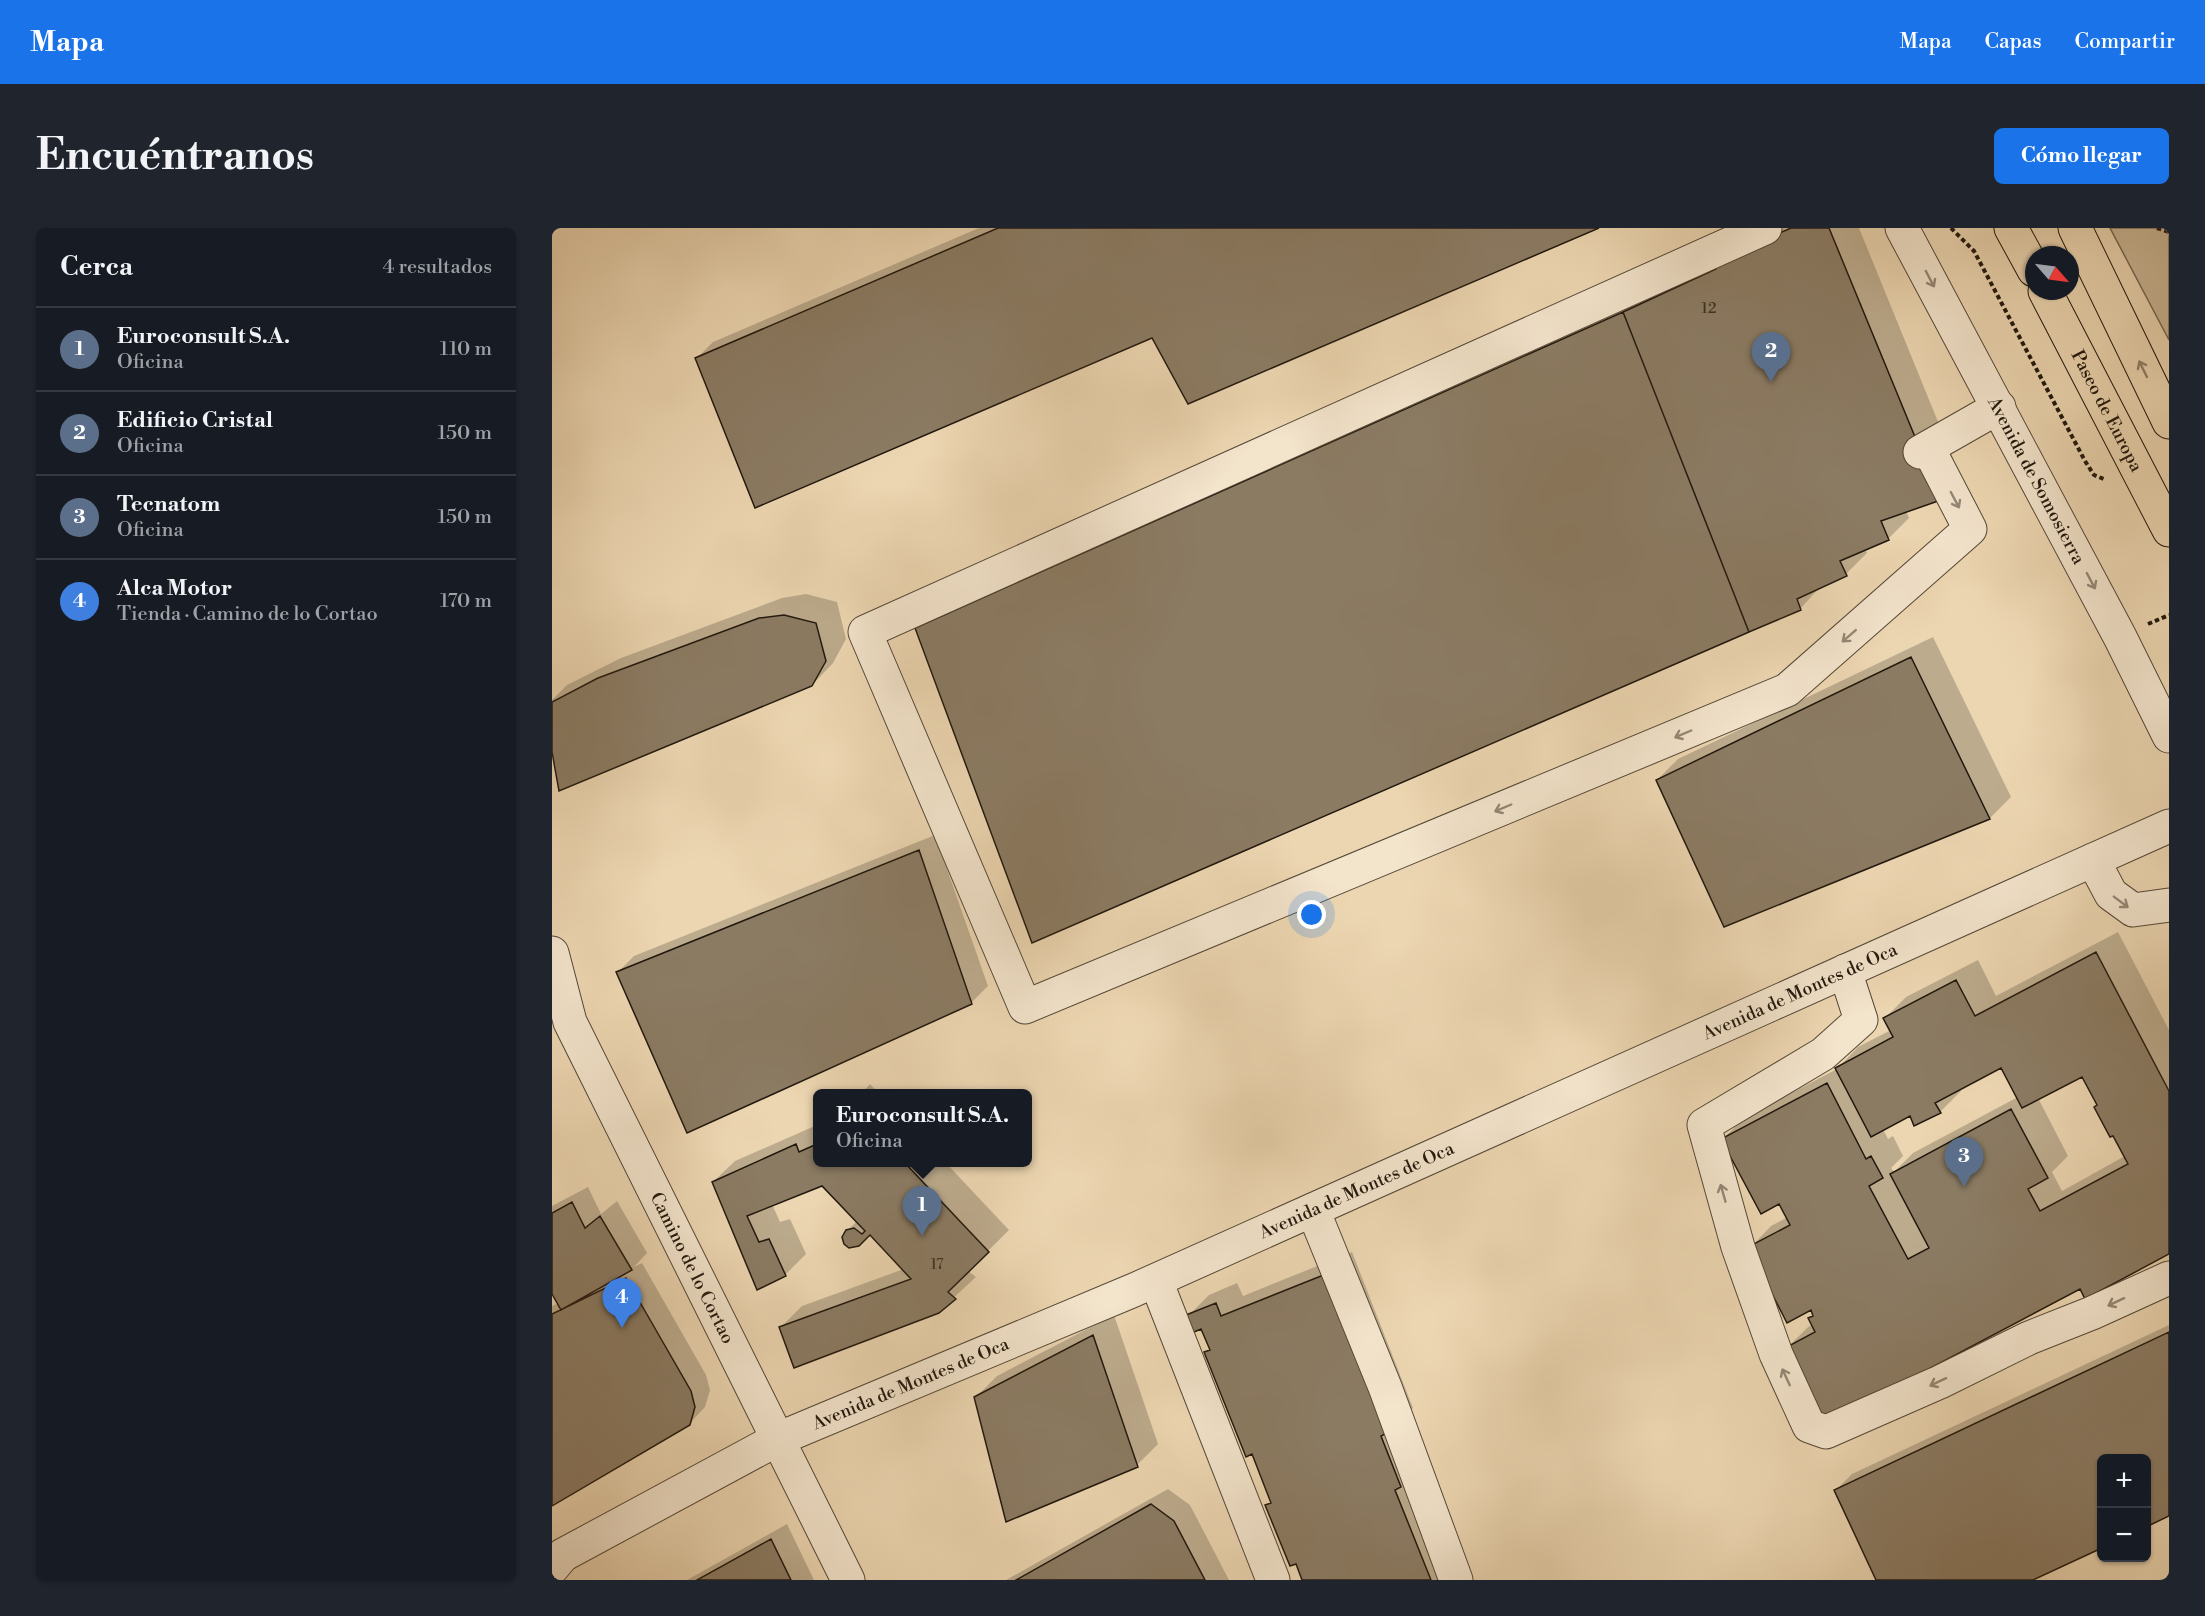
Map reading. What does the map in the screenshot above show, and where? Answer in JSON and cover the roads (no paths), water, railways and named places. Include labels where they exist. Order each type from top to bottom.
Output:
[{"type":"main road","points":[[2011,228],[2025,254]]},
{"type":"main road","points":[[2074,228],[2169,422]]},
{"type":"main road","name":"Paseo de Europa","points":[[2050,300],[2169,530]]},
{"type":"street","points":[[1765,228],[866,632],[1025,1007],[1787,690],[1970,529],[1924,450],[1999,407]]},
{"type":"street","name":"Avenida de Somosierra","points":[[1902,228],[2120,637],[2169,736]]},
{"type":"street","name":"Avenida de Montes de Oca","points":[[552,1568],[563,1555],[778,1439],[1156,1281],[2169,826]]},
{"type":"street","points":[[2093,860],[2111,894],[2133,910],[2169,905]]},
{"type":"street","name":"Camino de lo Cortao","points":[[552,952],[570,1022],[848,1580]]},
{"type":"street","points":[[1845,971],[1861,1020],[1823,1054],[1704,1125],[1738,1247],[1776,1354],[1809,1426],[1826,1432],[1940,1382],[2029,1338],[2092,1313],[2169,1278]]},
{"type":"street","points":[[1313,1210],[1385,1387],[1456,1580]]},
{"type":"street","points":[[1156,1281],[1273,1580]]},
{"type":"place","name":"Edificio Cristal","points":[[1771,382]]},
{"type":"place","name":"Tecnatom","points":[[1964,1187]]},
{"type":"place","name":"Euroconsult S.A.","points":[[922,1236]]},
{"type":"place","name":"Alca Motor","points":[[622,1328]]}]
